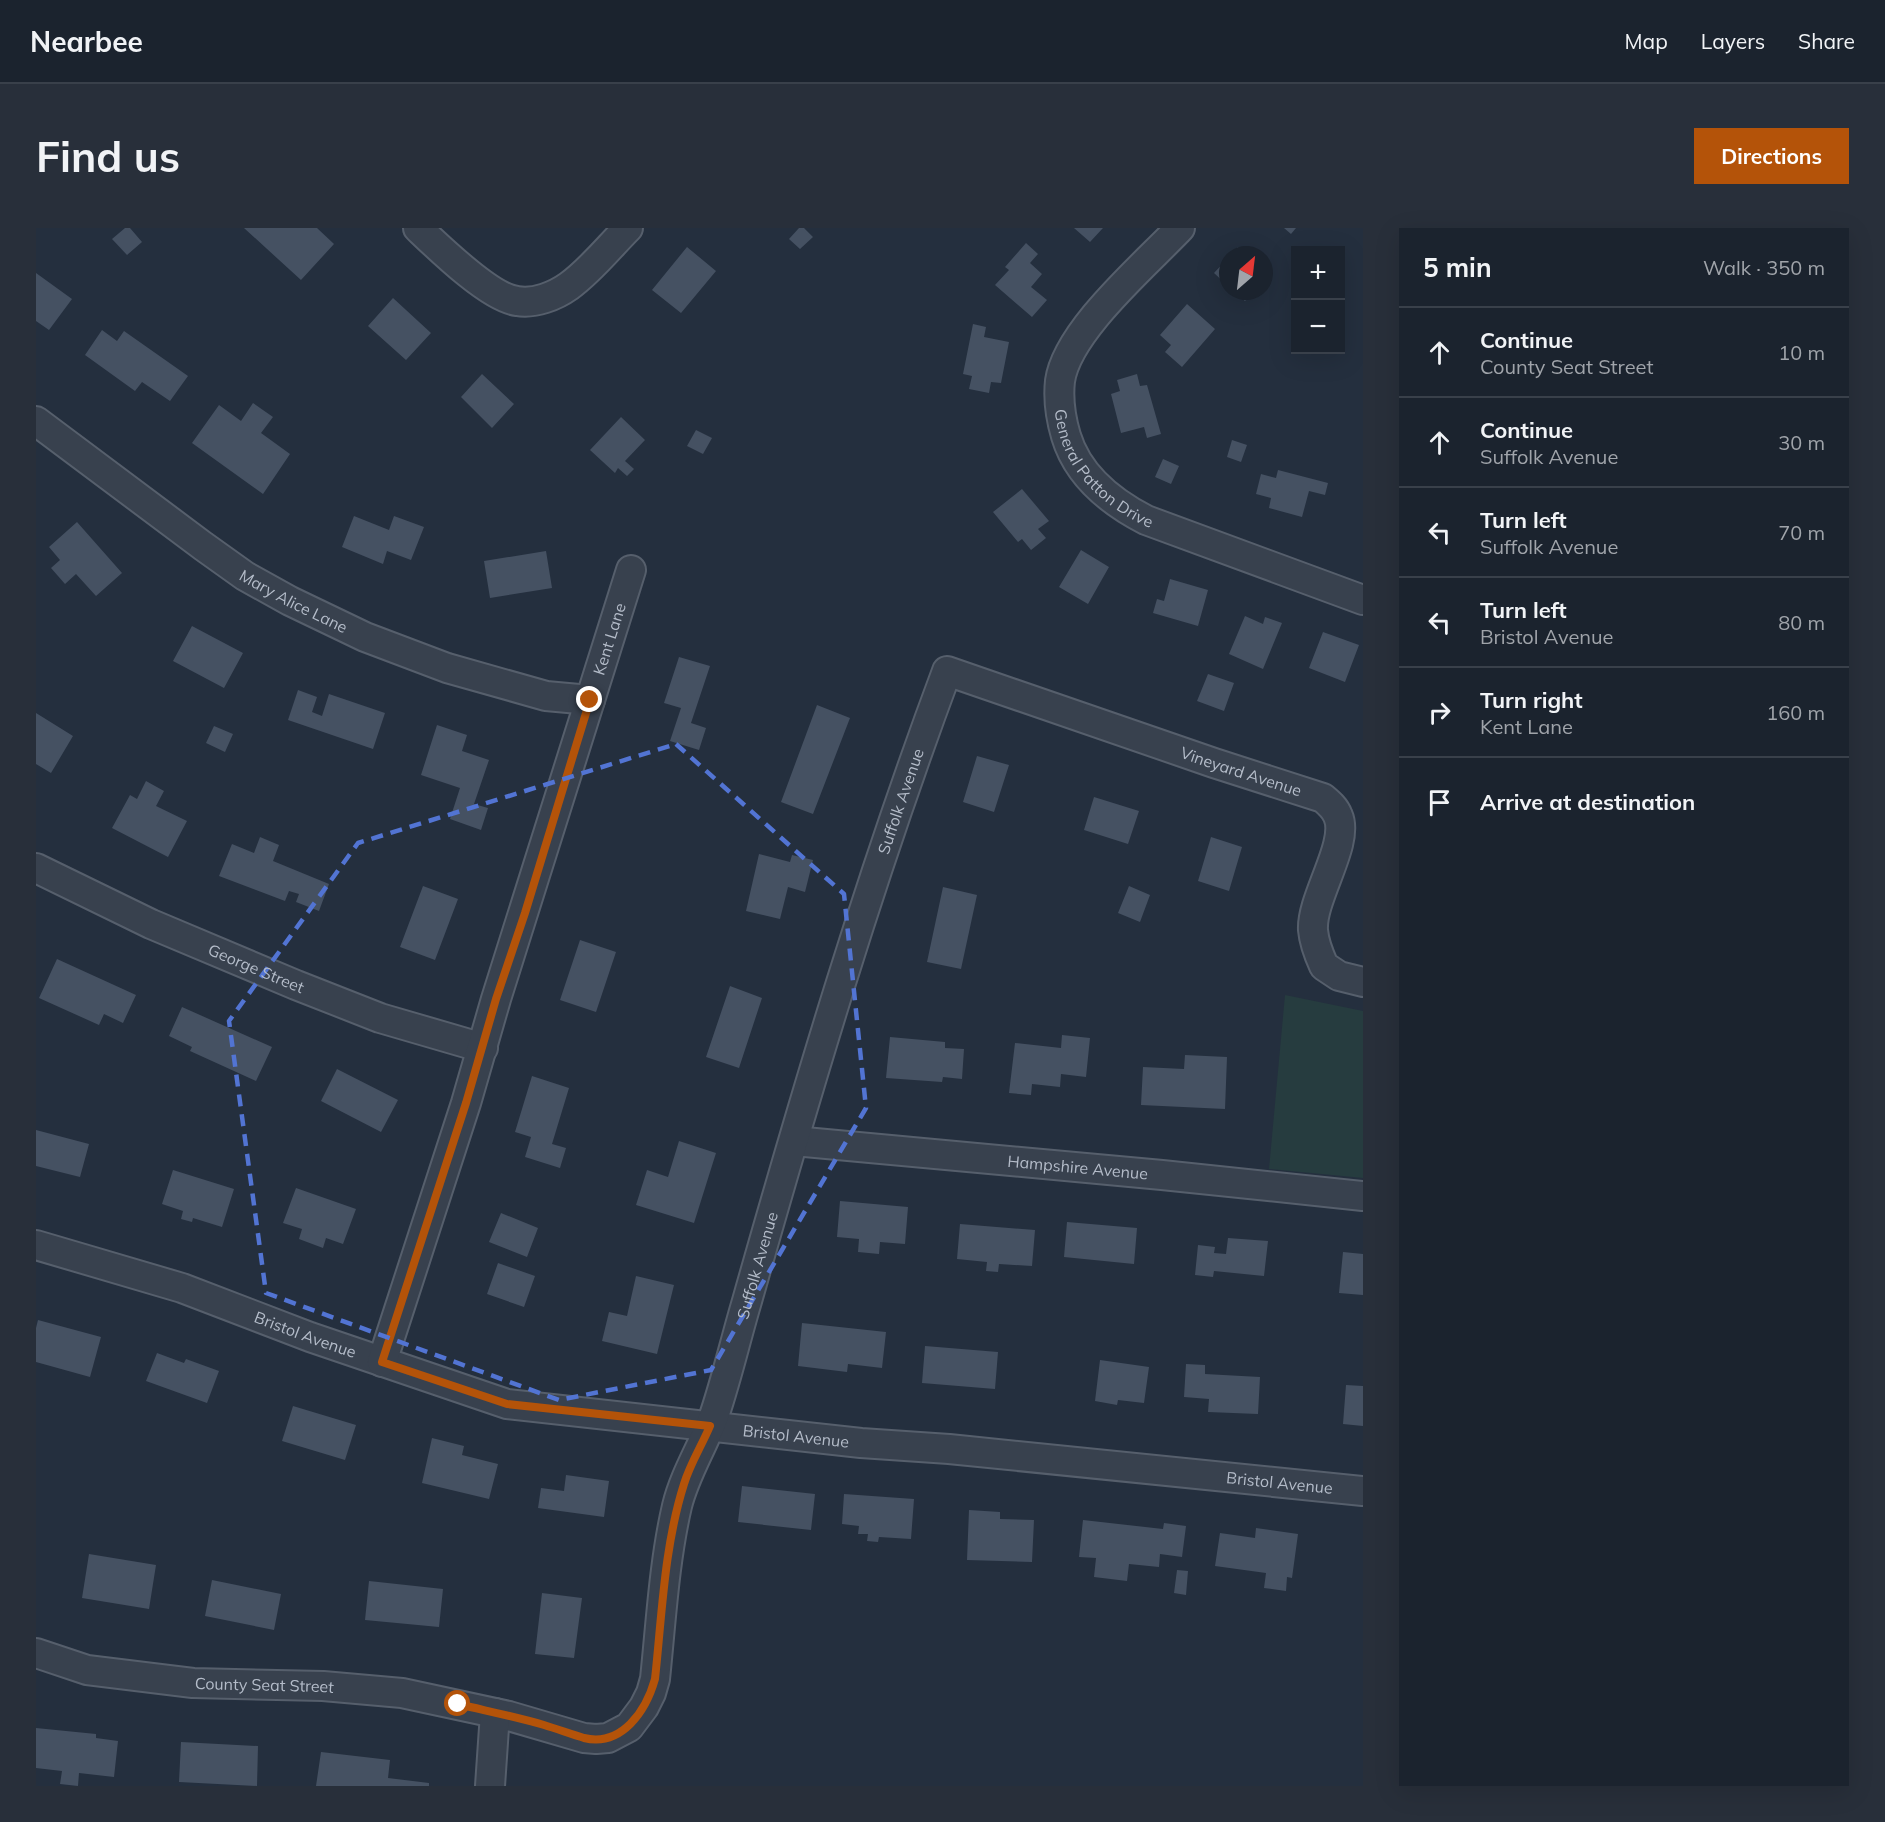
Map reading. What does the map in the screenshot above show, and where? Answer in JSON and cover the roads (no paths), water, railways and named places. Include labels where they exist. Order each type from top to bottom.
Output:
[{"type":"street","points":[[418,228],[452,261],[500,295],[516,302],[553,296],[569,286],[628,228]]},
{"type":"street","name":"General Patton Drive","points":[[1180,228],[1094,317],[1075,344],[1060,381],[1060,402],[1070,447],[1092,481],[1123,508],[1146,520],[1363,600]]},
{"type":"street","name":"Mary Alice Lane","points":[[36,421],[245,576],[290,601],[365,637],[447,668],[546,696],[590,700]]},
{"type":"street","name":"Kent Lane","points":[[382,1362],[466,1103],[631,570]]},
{"type":"street","name":"Vineyard Avenue","points":[[947,671],[1323,798],[1339,817],[1340,832],[1315,913],[1313,930],[1324,966],[1339,976],[1363,982]]},
{"type":"street","name":"Suffolk Avenue","points":[[495,1713],[584,1738],[608,1738],[629,1726],[651,1694],[655,1679],[669,1554],[677,1506],[685,1480],[710,1426],[794,1141],[904,791],[947,671]]},
{"type":"street","name":"George Street","points":[[36,868],[151,924],[296,985],[380,1018],[483,1048]]},
{"type":"street","name":"Hampshire Avenue","points":[[794,1141],[1363,1196]]},
{"type":"street","name":"Bristol Avenue","points":[[36,1245],[182,1288],[382,1362],[507,1404],[861,1443],[961,1450],[1363,1491]]},
{"type":"street","name":"County Seat Street","points":[[36,1653],[87,1670],[193,1683],[362,1688],[402,1693],[495,1713]]},
{"type":"street","points":[[490,1786],[495,1713]]}]
